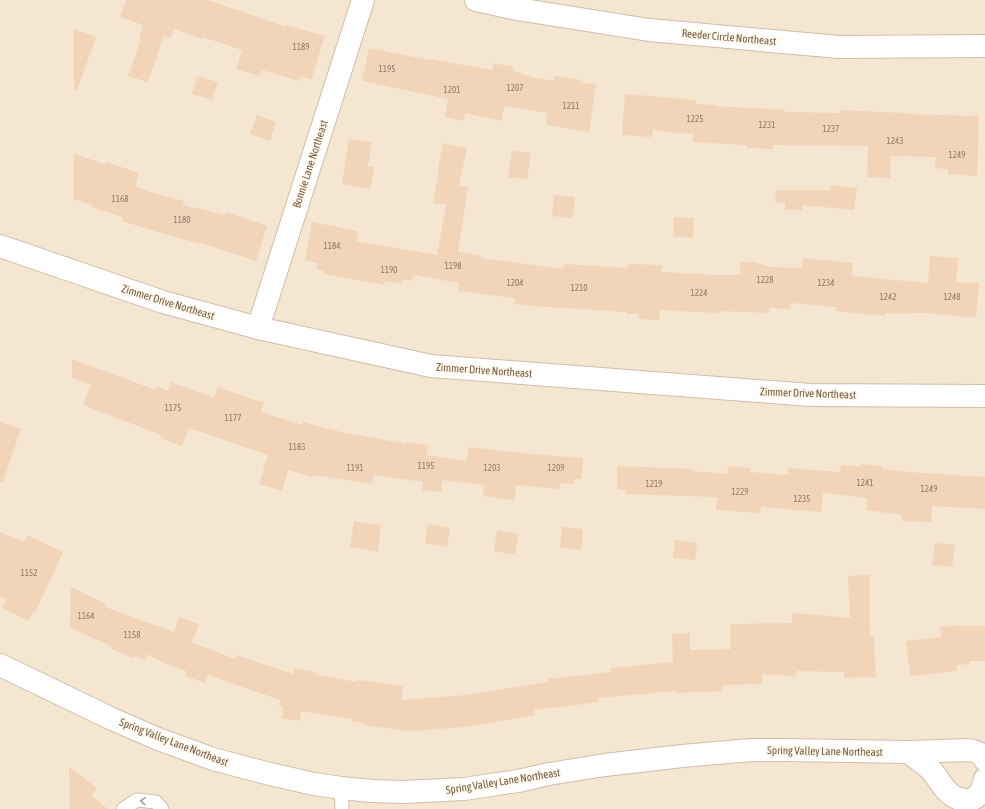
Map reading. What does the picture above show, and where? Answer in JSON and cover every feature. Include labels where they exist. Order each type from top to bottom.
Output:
[{"type":"street","name":"Bonnie Lane Northeast","points":[[258,328],[363,0]]},
{"type":"street","name":"Reeder Circle Northeast","points":[[476,0],[649,30],[832,47],[985,46]]},
{"type":"street","name":"Zimmer Drive Northeast","points":[[0,246],[163,302],[258,328],[431,366],[810,395],[985,396]]},
{"type":"street","name":"Spring Valley Lane Northeast","points":[[0,665],[116,721],[158,739],[213,759],[314,784],[341,799],[372,791],[403,792],[464,789],[605,765],[751,750],[908,752],[970,750],[978,752],[984,757],[985,760]]},
{"type":"street","points":[[908,752],[930,770],[948,792],[955,798],[961,800],[971,800],[977,797],[982,791],[985,779]]},
{"type":"lane","points":[[123,809],[137,800],[156,802],[162,809]]},
{"type":"shaded area","points":[[0,0],[985,0],[985,809],[0,809]]},
{"type":"building","points":[[126,0],[208,0],[286,27],[286,25],[325,36],[311,80],[301,76],[299,81],[262,70],[259,76],[236,69],[242,50],[203,37],[202,39],[174,29],[171,38],[164,36],[148,82],[128,76],[141,39],[139,38],[143,25],[120,17]]},
{"type":"building","points":[[74,29],[96,37],[77,91],[74,90]]},
{"type":"building","points":[[369,48],[429,60],[492,70],[493,63],[514,67],[513,71],[532,77],[553,81],[554,76],[581,80],[580,83],[596,84],[589,132],[546,125],[548,113],[504,106],[502,121],[465,113],[464,121],[445,117],[448,99],[362,81]]},
{"type":"building","points":[[197,76],[218,82],[212,100],[192,94]]},
{"type":"building","points":[[625,94],[696,100],[696,104],[785,110],[785,112],[840,113],[840,110],[904,114],[979,116],[977,176],[948,174],[948,169],[935,168],[936,157],[891,156],[890,178],[867,177],[868,146],[773,145],[773,149],[747,148],[747,145],[693,142],[694,134],[653,129],[652,137],[622,135]]},
{"type":"building","points":[[257,115],[276,122],[270,141],[250,134]]},
{"type":"building","points":[[349,139],[372,142],[368,166],[374,167],[370,189],[342,184]]},
{"type":"building","points":[[443,143],[467,148],[459,186],[468,187],[458,252],[481,256],[481,258],[563,269],[564,264],[628,268],[628,264],[662,265],[661,272],[718,275],[740,275],[740,262],[755,262],[769,267],[802,268],[803,258],[853,263],[852,276],[928,283],[930,256],[958,258],[956,282],[979,283],[976,318],[927,313],[886,313],[885,316],[835,311],[836,307],[791,303],[790,309],[769,308],[769,313],[718,311],[718,313],[660,310],[659,320],[639,319],[639,314],[626,314],[626,312],[514,304],[515,298],[458,291],[459,283],[413,275],[412,281],[403,279],[403,284],[385,281],[384,285],[324,274],[324,271],[317,269],[318,263],[305,260],[312,222],[358,231],[356,241],[437,255],[446,205],[433,203]]},
{"type":"building","points":[[512,151],[531,153],[527,179],[508,177]]},
{"type":"building","points":[[74,154],[105,164],[106,162],[139,173],[135,187],[149,191],[148,192],[184,201],[183,205],[225,215],[226,212],[267,226],[256,261],[201,243],[122,221],[123,217],[91,207],[92,205],[73,199]]},
{"type":"building","points":[[831,185],[857,188],[854,210],[802,205],[802,210],[785,210],[785,203],[775,202],[776,190],[830,190]]},
{"type":"building","points":[[554,195],[575,197],[572,218],[552,216]]},
{"type":"building","points":[[674,217],[694,218],[693,238],[673,237]]},
{"type":"building","points":[[72,359],[156,390],[157,386],[168,391],[171,382],[214,398],[218,387],[264,403],[261,412],[302,425],[303,422],[341,432],[406,444],[406,442],[428,445],[427,455],[467,461],[469,447],[529,454],[583,458],[581,479],[574,479],[573,484],[560,483],[559,489],[516,485],[515,500],[483,496],[484,485],[442,480],[441,492],[422,490],[423,482],[374,475],[372,484],[314,475],[313,477],[288,470],[282,491],[259,484],[268,455],[189,428],[182,446],[160,438],[161,435],[83,405],[91,384],[72,378]]},
{"type":"building","points":[[0,422],[21,429],[3,482],[0,481]]},
{"type":"building","points":[[861,464],[883,466],[883,469],[909,472],[985,477],[985,509],[932,506],[931,522],[902,521],[902,515],[866,510],[867,498],[823,493],[821,512],[761,507],[760,513],[716,510],[717,497],[625,494],[625,490],[617,489],[617,466],[692,469],[692,471],[727,474],[728,466],[750,468],[750,472],[788,475],[788,468],[840,472],[841,465],[860,467]]},
{"type":"building","points":[[354,521],[381,525],[378,552],[350,547]]},
{"type":"building","points":[[428,524],[450,528],[447,547],[425,543]]},
{"type":"building","points":[[562,527],[583,529],[581,550],[560,548]]},
{"type":"building","points":[[497,530],[518,534],[515,555],[494,551]]},
{"type":"building","points":[[0,532],[24,542],[27,535],[63,552],[35,613],[33,612],[29,621],[2,608],[6,599],[0,596]]},
{"type":"building","points":[[675,540],[697,543],[695,560],[673,558]]},
{"type":"building","points":[[935,543],[955,545],[952,567],[932,565]]},
{"type":"building","points":[[869,575],[870,636],[874,636],[876,677],[844,678],[844,672],[796,671],[795,676],[762,674],[762,684],[723,685],[723,691],[675,693],[675,691],[598,698],[599,702],[534,710],[535,715],[465,727],[410,731],[363,725],[363,723],[352,721],[353,719],[301,711],[300,721],[282,718],[283,707],[279,706],[280,700],[208,675],[205,683],[185,676],[186,671],[163,663],[148,654],[146,660],[135,656],[134,658],[111,649],[111,646],[70,628],[71,587],[106,604],[105,607],[174,632],[179,617],[199,624],[192,643],[234,659],[236,655],[293,674],[294,668],[315,672],[315,675],[357,682],[357,680],[403,686],[401,700],[467,695],[548,682],[548,679],[611,672],[611,668],[673,662],[672,634],[690,633],[690,650],[731,649],[731,624],[792,623],[792,613],[850,618],[848,576]]},
{"type":"building","points":[[960,625],[985,626],[985,661],[969,661],[970,664],[956,665],[957,671],[910,676],[906,641],[941,637],[940,627]]},
{"type":"building","points":[[69,767],[97,788],[91,796],[108,809],[69,809]]}]
